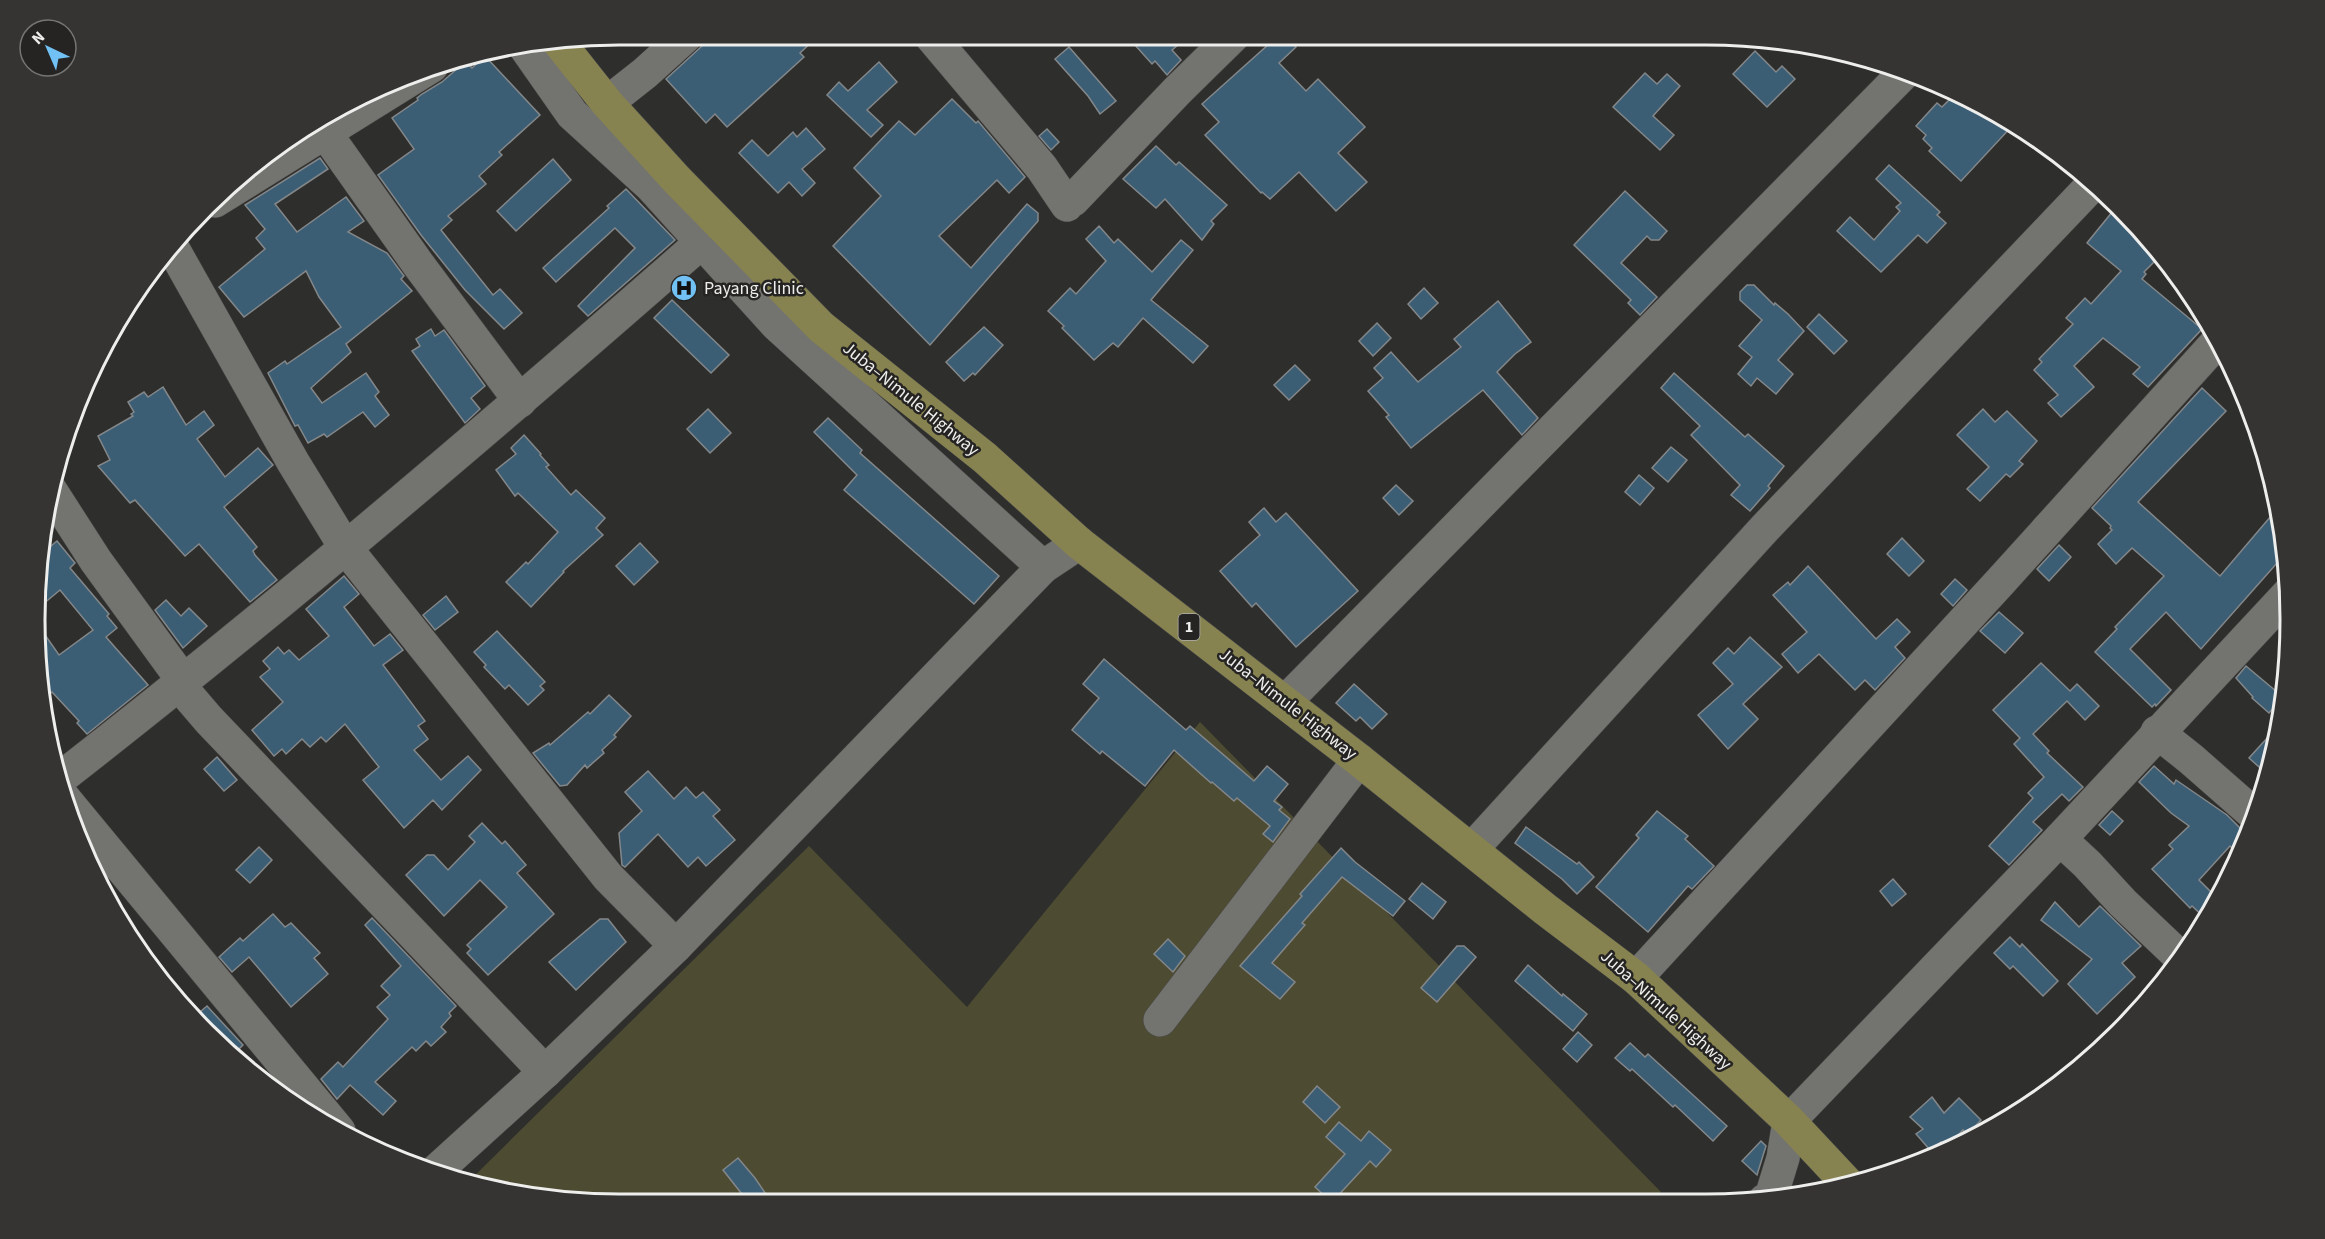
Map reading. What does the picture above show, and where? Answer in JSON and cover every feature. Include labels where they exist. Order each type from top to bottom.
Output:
[{"type":"main road","name":"Juba–Nimule Highway","points":[[564,48],[607,103],[677,180],[820,327],[985,458],[1079,543],[1635,978],[1789,1121],[1842,1177]]},
{"type":"street","points":[[607,103],[675,45]]},
{"type":"street","points":[[938,45],[1070,202],[1224,45]]},
{"type":"street","points":[[529,53],[572,114],[651,186],[777,325],[1043,567]]},
{"type":"street","points":[[1285,702],[1899,78]]},
{"type":"street","points":[[324,127],[418,264],[520,400]]},
{"type":"street","points":[[1472,849],[1765,528],[2087,191]]},
{"type":"street","points":[[66,773],[182,683],[345,547],[520,400],[703,241]]},
{"type":"street","points":[[177,255],[293,462],[345,547],[608,877],[676,946]]},
{"type":"street","points":[[1635,978],[2001,581],[2211,347]]},
{"type":"street","points":[[55,513],[96,561],[209,720],[544,1072]]},
{"type":"street","points":[[442,1166],[676,946],[1043,567],[1079,543]]},
{"type":"street","points":[[1773,1190],[1783,1158],[1789,1121],[2060,839],[2157,732],[2280,603]]},
{"type":"street","points":[[2157,732],[2248,809]]},
{"type":"street","points":[[1160,1020],[1359,760]]},
{"type":"street","points":[[81,819],[323,1111]]},
{"type":"street","points":[[2060,839],[2174,951]]},
{"type":"shaded area","points":[[1200,722],[1661,1192],[1659,1194],[620,1194],[545,1189],[475,1175],[809,846],[967,1007]]},
{"type":"building","points":[[703,45],[808,45],[800,53],[804,57],[727,127],[715,114],[706,123],[666,79]]},
{"type":"building","points":[[1135,45],[1178,45],[1172,50],[1181,60],[1167,75],[1155,61],[1152,64]]},
{"type":"building","points":[[1268,45],[1294,45],[1296,47],[1279,63],[1306,91],[1318,79],[1365,127],[1338,153],[1367,182],[1336,211],[1299,172],[1270,199],[1261,193],[1205,135],[1219,122],[1202,104]]},
{"type":"building","points":[[1069,47],[1116,101],[1100,114],[1088,96],[1055,59]]},
{"type":"building","points":[[1755,51],[1776,72],[1782,66],[1795,79],[1767,107],[1733,74]]},
{"type":"building","points":[[489,60],[540,115],[499,152],[502,155],[479,176],[486,184],[448,216],[452,220],[441,230],[493,295],[500,289],[522,313],[504,329],[465,290],[421,235],[378,175],[414,149],[392,118],[457,69],[470,65],[472,68],[477,64]]},
{"type":"building","points":[[879,62],[897,82],[867,110],[883,125],[871,137],[827,95],[839,82],[848,91]]},
{"type":"building","points":[[1645,73],[1657,84],[1667,74],[1680,86],[1653,116],[1674,135],[1660,150],[1613,107]]},
{"type":"building","points":[[952,99],[976,123],[978,121],[1025,177],[1009,193],[997,180],[939,236],[971,268],[1027,204],[1038,213],[1038,221],[930,345],[833,246],[881,196],[854,168],[899,121],[915,135]]},
{"type":"building","points":[[1950,100],[2007,131],[1961,181],[1929,151],[1932,148],[1923,139],[1926,135],[1916,126],[1937,103],[1942,107]]},
{"type":"building","points":[[806,128],[825,149],[802,169],[815,183],[802,196],[789,182],[778,193],[739,153],[752,140],[768,156],[793,132],[797,137]]},
{"type":"building","points":[[1047,129],[1059,142],[1051,150],[1039,136]]},
{"type":"building","points":[[1156,146],[1176,165],[1179,162],[1227,205],[1211,221],[1214,224],[1202,240],[1165,199],[1156,208],[1123,179]]},
{"type":"building","points":[[320,158],[328,169],[275,204],[297,232],[346,197],[364,221],[348,232],[387,253],[404,276],[401,279],[412,291],[346,344],[351,352],[311,388],[322,403],[366,373],[379,392],[375,396],[389,415],[375,427],[363,412],[327,437],[324,434],[308,443],[298,425],[295,426],[268,373],[285,361],[287,364],[341,327],[319,297],[306,271],[244,317],[219,287],[265,249],[256,238],[265,229],[245,205]]},
{"type":"building","points":[[553,159],[571,180],[516,231],[497,211]]},
{"type":"building","points":[[1889,165],[1940,212],[1937,215],[1946,223],[1927,243],[1918,235],[1881,272],[1837,231],[1850,217],[1874,240],[1900,211],[1896,207],[1901,203],[1876,179]]},
{"type":"building","points":[[626,189],[675,240],[588,316],[578,306],[635,248],[615,228],[556,282],[543,268],[609,208],[607,206]]},
{"type":"building","points":[[1625,191],[1667,231],[1659,240],[1651,240],[1647,236],[1621,263],[1657,297],[1640,315],[1628,303],[1631,300],[1574,245]]},
{"type":"building","points":[[2112,213],[2154,262],[2144,272],[2146,274],[2142,279],[2201,330],[2148,387],[2133,374],[2140,367],[2103,338],[2074,366],[2094,387],[2061,417],[2048,403],[2058,395],[2034,370],[2042,362],[2039,359],[2073,324],[2066,318],[2085,298],[2091,304],[2121,271],[2087,243]]},
{"type":"building","points":[[1099,226],[1114,243],[1118,239],[1152,272],[1181,240],[1193,250],[1151,300],[1208,346],[1193,363],[1143,318],[1118,347],[1113,343],[1094,360],[1048,311],[1070,288],[1076,294],[1106,261],[1086,239]]},
{"type":"building","points":[[1747,285],[1754,285],[1804,331],[1778,360],[1793,374],[1776,394],[1757,378],[1751,386],[1738,374],[1752,357],[1739,346],[1762,320],[1740,300],[1740,292]]},
{"type":"building","points":[[1424,288],[1438,303],[1421,319],[1408,304]]},
{"type":"building","points":[[672,300],[729,355],[711,373],[654,318]]},
{"type":"building","points":[[1498,301],[1531,342],[1497,372],[1538,418],[1522,435],[1483,390],[1411,448],[1386,417],[1389,415],[1368,391],[1383,378],[1374,368],[1391,352],[1418,382],[1461,347],[1454,339]]},
{"type":"building","points":[[1819,314],[1847,341],[1834,354],[1807,327]]},
{"type":"building","points":[[1377,323],[1391,338],[1373,356],[1359,341]]},
{"type":"building","points":[[984,327],[1003,345],[975,375],[973,373],[964,381],[946,362]]},
{"type":"building","points":[[431,329],[435,336],[444,330],[485,386],[471,398],[480,409],[465,423],[412,351],[420,346],[416,339]]},
{"type":"building","points":[[1295,365],[1310,380],[1289,400],[1274,385]]},
{"type":"building","points":[[1674,373],[1745,437],[1748,434],[1784,466],[1768,486],[1770,488],[1750,511],[1731,495],[1740,485],[1691,435],[1700,426],[1661,388]]},
{"type":"building","points":[[163,387],[186,425],[204,411],[214,425],[197,439],[225,477],[258,448],[273,465],[224,507],[257,547],[253,551],[255,555],[277,580],[250,602],[199,544],[185,556],[135,500],[130,503],[98,466],[110,460],[98,436],[133,416],[131,414],[134,412],[128,402],[144,392],[148,397]]},
{"type":"building","points":[[2202,388],[2226,411],[2138,502],[2220,576],[2271,517],[2277,563],[2201,649],[2166,612],[2130,649],[2171,690],[2156,706],[2155,704],[2152,707],[2095,652],[2117,629],[2115,627],[2164,576],[2132,548],[2116,564],[2098,544],[2112,530],[2111,526],[2092,508]]},
{"type":"building","points":[[708,409],[731,433],[710,453],[687,429]]},
{"type":"building","points":[[1983,409],[1995,422],[2007,411],[2037,441],[2019,461],[2023,464],[2010,477],[2006,474],[1980,501],[1967,489],[1989,467],[1957,435]]},
{"type":"building","points":[[828,418],[862,450],[860,453],[999,576],[974,604],[844,490],[857,475],[814,432]]},
{"type":"building","points":[[524,435],[549,465],[546,467],[571,495],[576,490],[605,518],[596,528],[603,535],[563,571],[531,607],[506,582],[526,562],[528,564],[558,532],[518,493],[515,496],[496,470],[516,454],[511,448]]},
{"type":"building","points":[[1671,447],[1687,460],[1668,482],[1652,468]]},
{"type":"building","points":[[1639,475],[1654,488],[1640,505],[1625,492]]},
{"type":"building","points":[[1396,485],[1413,501],[1399,515],[1383,498]]},
{"type":"building","points":[[1264,508],[1276,522],[1286,513],[1358,591],[1296,647],[1256,603],[1252,607],[1220,571],[1260,535],[1249,522]]},
{"type":"building","points":[[1902,538],[1924,561],[1909,576],[1887,554]]},
{"type":"building","points":[[57,541],[75,563],[70,568],[109,614],[107,616],[117,628],[106,637],[148,685],[87,734],[77,723],[79,721],[52,692],[50,694],[45,636],[59,655],[93,630],[60,590],[45,602],[50,547]]},
{"type":"building","points":[[640,543],[658,562],[634,585],[616,566]]},
{"type":"building","points":[[2059,545],[2071,557],[2049,581],[2037,569]]},
{"type":"building","points":[[1808,566],[1876,639],[1897,619],[1910,632],[1895,647],[1905,658],[1875,690],[1865,680],[1855,690],[1819,654],[1798,673],[1782,654],[1807,632],[1773,595],[1788,582],[1790,585]]},
{"type":"building","points":[[344,576],[359,594],[344,607],[374,646],[390,634],[403,650],[383,665],[425,721],[418,726],[428,739],[414,750],[441,780],[468,756],[481,770],[442,810],[433,800],[404,828],[363,780],[379,767],[345,724],[326,742],[321,737],[310,747],[302,739],[286,754],[282,749],[274,756],[252,730],[283,702],[260,677],[270,669],[263,661],[278,647],[284,654],[289,650],[299,660],[329,636],[306,609]]},
{"type":"building","points":[[1955,579],[1967,590],[1953,606],[1941,594]]},
{"type":"building","points":[[446,596],[458,612],[435,630],[423,615]]},
{"type":"building","points":[[166,600],[181,616],[189,608],[207,626],[183,648],[155,610]]},
{"type":"building","points":[[1999,612],[2023,633],[2005,653],[1980,631]]},
{"type":"building","points":[[497,631],[545,682],[540,686],[544,690],[528,705],[509,685],[505,689],[484,667],[486,665],[474,652]]},
{"type":"building","points":[[1750,637],[1782,667],[1743,704],[1758,719],[1728,749],[1698,715],[1733,684],[1713,663],[1728,648],[1734,654]]},
{"type":"building","points":[[1104,659],[1186,730],[1190,726],[1254,781],[1267,766],[1288,784],[1274,801],[1282,807],[1279,810],[1290,819],[1273,842],[1263,834],[1270,826],[1237,798],[1234,801],[1211,783],[1174,750],[1145,786],[1102,751],[1100,754],[1072,730],[1099,698],[1083,684]]},
{"type":"building","points":[[2041,663],[2070,691],[2077,684],[2099,706],[2085,720],[2067,701],[2033,734],[2049,751],[2047,753],[2083,787],[2069,801],[2062,794],[2033,822],[2042,830],[2009,865],[1989,846],[2033,798],[2028,793],[2044,777],[2014,744],[2020,738],[1993,710]]},
{"type":"building","points":[[2246,666],[2275,691],[2273,709],[2269,713],[2252,698],[2236,678]]},
{"type":"building","points":[[1354,684],[1387,714],[1372,729],[1360,717],[1356,721],[1336,703]]},
{"type":"building","points":[[609,695],[631,716],[614,735],[616,737],[602,750],[604,753],[587,768],[585,765],[567,785],[560,786],[533,753],[549,743],[550,745],[588,712],[590,714]]},
{"type":"building","points":[[2268,738],[2260,768],[2249,758]]},
{"type":"building","points":[[217,757],[237,780],[224,791],[204,769]]},
{"type":"building","points":[[2154,766],[2174,784],[2176,780],[2227,815],[2240,828],[2232,848],[2230,846],[2199,880],[2211,892],[2199,913],[2192,906],[2190,908],[2152,869],[2173,849],[2169,845],[2189,826],[2171,813],[2139,782]]},
{"type":"building","points":[[648,771],[674,799],[686,787],[696,798],[703,792],[720,810],[713,816],[735,840],[706,866],[698,857],[688,867],[658,834],[625,867],[622,865],[619,833],[642,811],[625,792]]},
{"type":"building","points":[[1657,811],[1688,836],[1685,839],[1714,866],[1692,889],[1688,886],[1648,932],[1596,887],[1639,838],[1636,835]]},
{"type":"building","points":[[2112,811],[2123,821],[2110,835],[2099,825]]},
{"type":"building","points":[[482,823],[502,844],[505,841],[526,865],[517,873],[554,914],[488,975],[467,953],[471,949],[467,945],[507,907],[480,880],[444,916],[406,875],[427,855],[434,855],[448,870],[475,842],[469,836]]},
{"type":"building","points":[[1526,827],[1577,864],[1579,862],[1594,877],[1577,894],[1562,879],[1515,843]]},
{"type":"building","points":[[259,847],[272,860],[250,883],[236,870]]},
{"type":"building","points":[[1341,848],[1355,862],[1405,901],[1393,916],[1342,877],[1302,923],[1305,925],[1272,963],[1295,982],[1280,999],[1240,966]]},
{"type":"building","points":[[1893,879],[1906,894],[1892,906],[1880,891]]},
{"type":"building","points":[[1422,883],[1446,902],[1433,919],[1409,899]]},
{"type":"building","points":[[2055,902],[2079,927],[2100,906],[2141,946],[2122,963],[2135,977],[2097,1014],[2068,984],[2092,959],[2041,920]]},
{"type":"building","points":[[273,914],[285,927],[291,923],[320,953],[314,958],[328,974],[291,1007],[249,957],[232,972],[219,957],[240,938],[243,941]]},
{"type":"building","points":[[372,918],[456,1006],[441,1027],[446,1032],[431,1046],[426,1041],[416,1051],[412,1047],[375,1082],[396,1101],[383,1115],[350,1085],[337,1099],[321,1079],[338,1062],[343,1067],[388,1019],[377,1007],[390,995],[381,986],[401,966],[365,925]]},
{"type":"building","points":[[600,919],[608,919],[626,942],[576,990],[549,962]]},
{"type":"building","points":[[2010,937],[2020,947],[2022,944],[2058,981],[2043,996],[2013,966],[2010,969],[1994,953]]},
{"type":"building","points":[[1168,939],[1185,956],[1173,972],[1154,954]]},
{"type":"building","points":[[1457,946],[1464,946],[1476,957],[1437,1002],[1421,988]]},
{"type":"building","points":[[1528,965],[1562,996],[1563,994],[1587,1014],[1573,1031],[1515,981]]},
{"type":"building","points":[[207,1006],[243,1045],[239,1049],[200,1012]]},
{"type":"building","points":[[1578,1032],[1592,1045],[1577,1062],[1563,1049]]},
{"type":"building","points":[[1630,1043],[1645,1057],[1648,1054],[1727,1126],[1713,1141],[1675,1105],[1673,1107],[1632,1069],[1630,1071],[1615,1058]]},
{"type":"building","points":[[1317,1086],[1340,1107],[1325,1123],[1303,1102]]},
{"type":"building","points":[[1932,1097],[1944,1113],[1959,1098],[1981,1120],[1965,1132],[1963,1130],[1957,1136],[1929,1148],[1916,1134],[1923,1129],[1910,1117]]},
{"type":"building","points":[[1339,1122],[1361,1141],[1369,1131],[1391,1150],[1376,1167],[1370,1161],[1339,1194],[1322,1194],[1315,1187],[1345,1154],[1326,1137]]},
{"type":"building","points":[[1761,1141],[1766,1146],[1757,1175],[1742,1161]]},
{"type":"building","points":[[738,1158],[766,1194],[742,1194],[723,1170]]},
{"type":"place","name":"Payang Clinic","points":[[684,288]]}]
